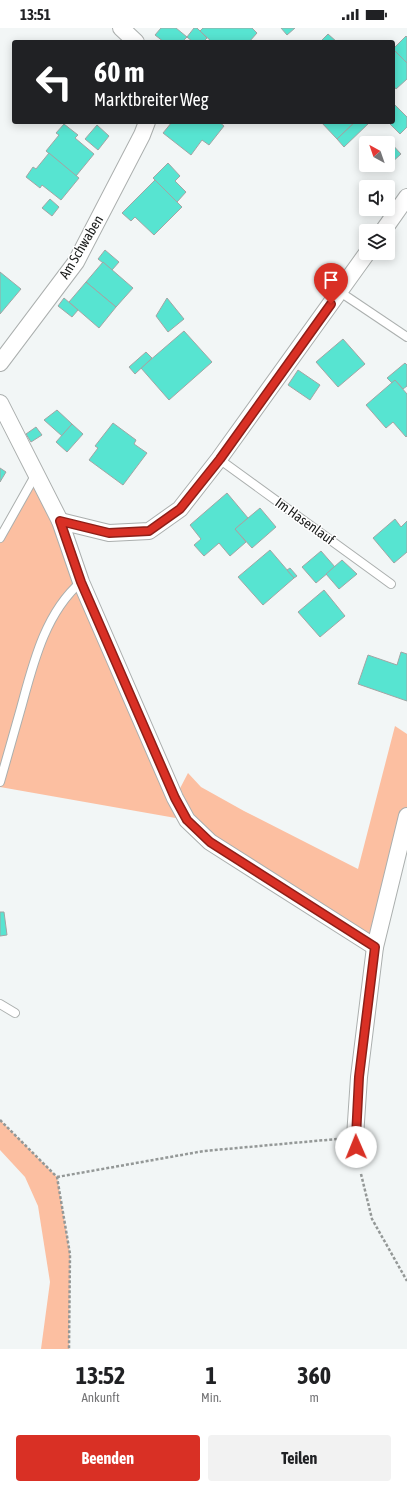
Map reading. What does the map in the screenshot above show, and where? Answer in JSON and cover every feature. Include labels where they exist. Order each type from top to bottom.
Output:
[{"type":"street","points":[[121,28],[134,40]]},
{"type":"street","name":"Am Schwaben","points":[[0,363],[76,262],[142,135],[146,124]]},
{"type":"street","points":[[388,224],[407,197]]},
{"type":"street","points":[[60,521],[109,533],[149,531],[180,509],[220,459],[362,260]]},
{"type":"street","points":[[0,403],[60,521],[81,582],[175,798],[187,820],[210,842],[375,947]]},
{"type":"street","points":[[357,1156],[356,1137],[359,1077],[375,947],[407,816]]},
{"type":"lane","points":[[340,292],[407,337]]},
{"type":"lane","name":"Im Hasenlauf","points":[[220,459],[391,584]]},
{"type":"lane","points":[[0,538],[36,474]]},
{"type":"lane","points":[[0,782],[32,667],[50,622],[70,592],[81,582]]},
{"type":"lane","points":[[0,1004],[14,1013]]},
{"type":"path","points":[[0,1120],[57,1177],[70,1254],[70,1349]]},
{"type":"path","points":[[57,1177],[204,1151],[356,1137]]},
{"type":"path","points":[[357,1156],[372,1219],[407,1281]]},
{"type":"shaded area","points":[[36,474],[175,798],[188,773],[201,787],[244,811],[358,869],[395,726],[407,734],[407,816],[375,947],[187,820],[0,787],[0,538]]},
{"type":"shaded area","points":[[0,1120],[57,1177],[70,1254],[69,1349],[41,1349],[50,1282],[38,1206],[25,1177],[0,1150]]},
{"type":"building","points":[[161,28],[176,28],[187,37],[184,40],[161,40],[155,35]]},
{"type":"building","points":[[194,28],[197,28],[207,38],[205,40],[191,40],[187,37]]},
{"type":"building","points":[[203,28],[252,28],[257,33],[251,40],[210,40],[200,31]]},
{"type":"building","points":[[281,28],[295,28],[287,35]]},
{"type":"building","points":[[328,34],[335,40],[322,40]]},
{"type":"building","points":[[406,36],[407,37],[407,63],[395,51],[395,47]]},
{"type":"building","points":[[395,51],[407,63],[407,79],[396,89]]},
{"type":"building","points":[[395,105],[407,117],[407,127],[400,134],[390,124],[395,124]]},
{"type":"building","points":[[64,124],[78,135],[75,138],[94,154],[76,176],[46,151],[59,135],[56,133]]},
{"type":"building","points":[[170,124],[222,124],[224,126],[209,145],[202,140],[191,155],[163,133]]},
{"type":"building","points":[[323,124],[353,124],[337,139]]},
{"type":"building","points":[[353,124],[368,124],[344,147],[337,139]]},
{"type":"building","points":[[97,125],[109,136],[98,150],[85,139]]},
{"type":"building","points":[[395,148],[401,154],[395,159]]},
{"type":"building","points":[[49,153],[79,178],[61,200],[42,185],[40,188],[26,177],[33,167],[36,169]]},
{"type":"building","points":[[168,163],[180,176],[175,181],[186,192],[177,202],[153,178]]},
{"type":"building","points":[[155,180],[182,207],[154,235],[135,217],[131,221],[122,213]]},
{"type":"building","points":[[50,199],[59,207],[52,216],[42,208]]},
{"type":"building","points":[[105,250],[119,262],[112,270],[98,259]]},
{"type":"building","points":[[103,262],[133,288],[116,307],[86,282]]},
{"type":"building","points":[[0,272],[21,289],[0,314]]},
{"type":"building","points":[[86,282],[116,307],[99,328],[69,302]]},
{"type":"building","points":[[64,298],[78,310],[72,317],[58,306]]},
{"type":"building","points":[[167,298],[184,319],[168,332],[156,316]]},
{"type":"building","points":[[184,331],[212,362],[169,400],[141,368]]},
{"type":"building","points":[[343,339],[365,364],[338,387],[316,362]]},
{"type":"building","points":[[146,352],[152,358],[135,374],[129,367]]},
{"type":"building","points":[[405,363],[407,365],[407,386],[403,389],[395,380],[392,383],[387,378]]},
{"type":"building","points":[[298,370],[320,385],[310,400],[288,385]]},
{"type":"building","points":[[395,380],[407,394],[406,437],[393,422],[386,428],[366,405]]},
{"type":"building","points":[[57,410],[72,424],[62,436],[44,420]]},
{"type":"building","points":[[113,423],[136,440],[134,444],[147,453],[123,485],[89,460],[98,448],[95,446]]},
{"type":"building","points":[[72,424],[83,434],[67,452],[56,442]]},
{"type":"building","points":[[36,427],[42,435],[31,442],[26,434]]},
{"type":"building","points":[[0,468],[6,472],[0,482]]},
{"type":"building","points":[[227,493],[248,518],[235,529],[246,542],[230,556],[219,543],[204,556],[194,545],[201,539],[190,525]]},
{"type":"building","points":[[260,508],[276,527],[252,548],[235,529]]},
{"type":"building","points":[[395,519],[401,527],[407,521],[407,552],[394,563],[373,538]]},
{"type":"building","points":[[270,550],[294,578],[263,605],[238,577]]},
{"type":"building","points":[[321,551],[335,567],[316,583],[302,567]]},
{"type":"building","points":[[342,560],[357,574],[339,589],[326,574]]},
{"type":"building","points":[[290,568],[297,576],[294,578],[287,570]]},
{"type":"building","points":[[324,590],[345,616],[320,637],[298,612]]},
{"type":"building","points":[[401,652],[407,654],[407,701],[358,684],[368,655],[397,665]]},
{"type":"building","points":[[0,912],[4,912],[7,935],[0,936]]},
{"type":"route","points":[[331,304],[220,459],[180,509],[149,531],[109,533],[60,521],[81,582],[175,798],[187,820],[210,842],[375,947],[359,1077],[356,1147]]}]
